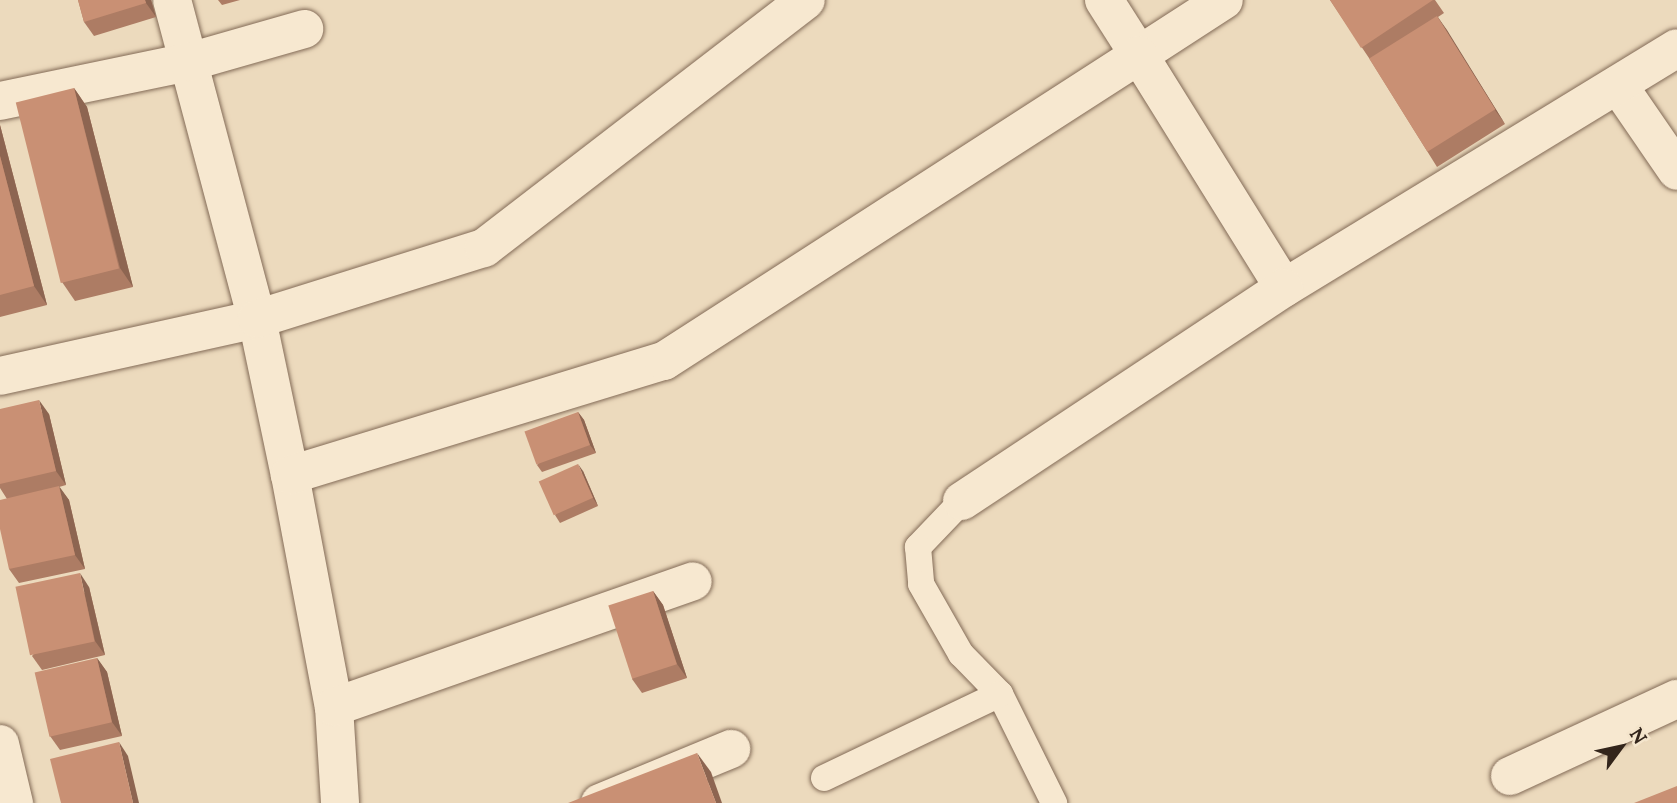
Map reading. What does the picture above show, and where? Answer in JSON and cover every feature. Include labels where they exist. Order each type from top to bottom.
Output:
[{"type":"street","points":[[172,0],[257,318],[290,475],[334,707],[340,803]]},
{"type":"street","points":[[0,376],[257,318],[484,248],[806,0]]},
{"type":"street","points":[[1104,0],[1284,288]]},
{"type":"street","points":[[290,475],[664,361],[1224,0]]},
{"type":"street","points":[[0,101],[189,62],[304,29]]},
{"type":"street","points":[[962,501],[1284,288],[1677,48]]},
{"type":"street","points":[[1618,85],[1677,171]]},
{"type":"street","points":[[334,707],[693,581]]},
{"type":"street","points":[[1510,776],[1677,699]]},
{"type":"street","points":[[0,744],[14,803]]},
{"type":"street","points":[[600,803],[731,749]]},
{"type":"lane","points":[[962,501],[918,547],[921,584],[961,654],[1000,694],[1054,803]]},
{"type":"lane","points":[[824,778],[1000,694]]},
{"type":"building","points":[[78,0],[145,0],[146,3],[84,22]]},
{"type":"building","points":[[1330,0],[1433,0],[1361,48]]},
{"type":"building","points":[[1437,16],[1495,109],[1427,152],[1369,58]]},
{"type":"building","points":[[74,88],[119,268],[61,283],[16,103]]},
{"type":"building","points":[[0,156],[34,286],[0,295]]},
{"type":"building","points":[[39,400],[56,471],[0,484],[0,409]]},
{"type":"building","points":[[578,412],[590,445],[536,464],[524,431]]},
{"type":"building","points":[[578,464],[593,498],[554,515],[539,481]]},
{"type":"building","points":[[59,486],[75,555],[9,569],[0,529],[0,500]]},
{"type":"building","points":[[80,573],[95,641],[30,655],[15,587]]},
{"type":"building","points":[[653,591],[677,664],[632,679],[608,606]]},
{"type":"building","points":[[97,658],[112,722],[49,737],[35,672]]},
{"type":"building","points":[[119,742],[133,803],[61,803],[50,759]]},
{"type":"building","points":[[697,753],[716,803],[568,803]]},
{"type":"building","points":[[1677,786],[1677,803],[1634,803]]}]
